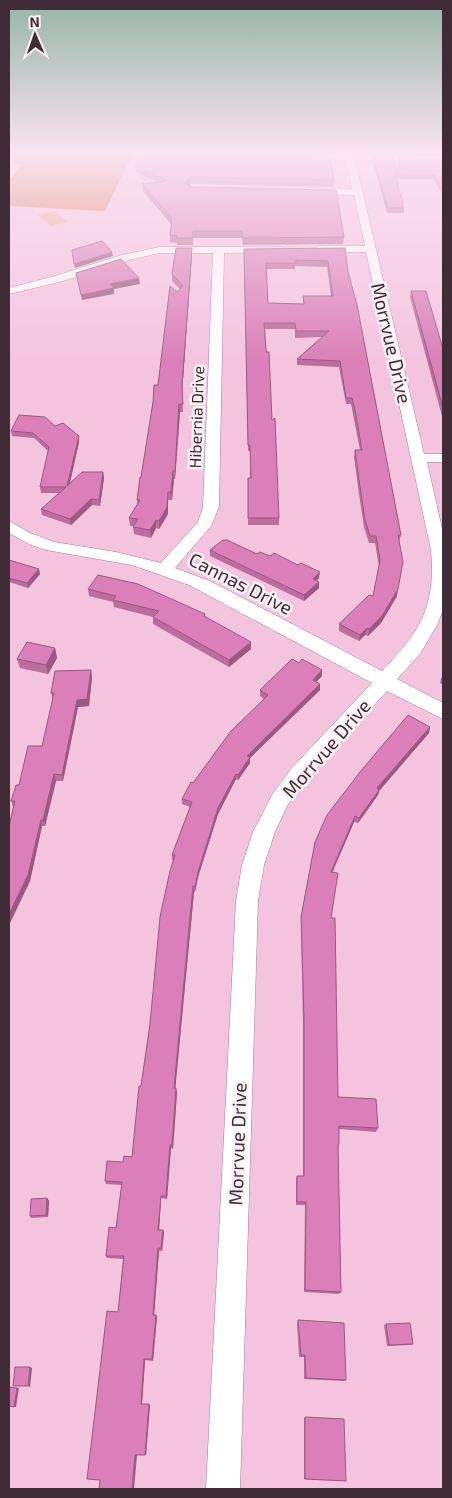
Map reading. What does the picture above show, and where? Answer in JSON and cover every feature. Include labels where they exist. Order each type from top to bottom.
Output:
[{"type":"street","name":"Morrvue Drive","points":[[222,1489],[247,901],[253,865],[268,824],[280,801],[298,775],[414,649],[427,629],[436,609],[441,589],[442,570],[439,550],[365,223]]},
{"type":"street","points":[[9,291],[59,279],[145,252],[175,249],[371,249]]},
{"type":"street","name":"Hibernia Drive","points":[[165,570],[205,523],[211,507],[219,249]]},
{"type":"street","points":[[418,458],[443,458]]},
{"type":"street","name":"Cannas Drive","points":[[9,526],[19,534],[36,542],[132,560],[165,570],[204,586],[443,712]]},
{"type":"shaded area","points":[[47,223],[63,223],[51,226]]},
{"type":"building","points":[[171,223],[342,223],[344,237],[243,238],[242,231],[193,231],[193,238],[177,238],[177,236],[170,235]]},
{"type":"building","points":[[102,241],[112,252],[74,264],[72,250]]},
{"type":"building","points":[[176,248],[192,248],[182,386],[183,404],[179,404],[175,471],[173,471],[171,492],[168,492],[167,507],[159,521],[156,520],[150,530],[133,527],[138,519],[129,518],[140,500],[137,500],[140,477],[153,402],[154,385],[158,385],[170,286],[177,292],[183,286],[172,274]]},
{"type":"building","points":[[345,248],[348,272],[357,305],[401,535],[398,535],[403,562],[398,589],[382,616],[360,635],[339,624],[369,595],[373,596],[380,560],[376,536],[370,536],[365,520],[355,450],[362,450],[355,410],[352,398],[346,398],[340,361],[297,359],[329,331],[296,331],[295,323],[264,323],[266,352],[269,352],[272,420],[275,418],[279,518],[248,518],[248,478],[251,478],[250,445],[248,445],[244,249]],"holes":[[[296,260],[328,261],[333,296],[303,296],[304,304],[268,303],[266,263],[296,263]]]},
{"type":"building","points":[[121,259],[139,278],[110,284],[114,288],[81,295],[76,273]]},
{"type":"building","points":[[411,291],[426,291],[443,349],[443,408]]},
{"type":"building","points":[[19,415],[45,417],[55,426],[63,423],[79,436],[67,486],[82,472],[103,472],[99,500],[91,499],[70,519],[41,509],[66,487],[40,487],[49,447],[33,433],[11,431]]},
{"type":"building","points":[[223,540],[227,540],[257,554],[260,552],[270,556],[274,553],[298,565],[301,563],[320,572],[313,579],[319,582],[304,595],[210,550]]},
{"type":"building","points":[[9,560],[39,569],[27,583],[9,578]]},
{"type":"building","points":[[98,575],[138,584],[205,614],[204,616],[251,642],[229,660],[153,617],[159,611],[113,600],[116,596],[88,589]]},
{"type":"building","points":[[27,642],[55,648],[46,665],[17,659]]},
{"type":"building","points":[[292,659],[299,663],[302,659],[322,670],[313,680],[320,684],[247,756],[250,757],[238,775],[236,774],[218,808],[195,887],[193,886],[174,1088],[176,1088],[172,1145],[170,1145],[166,1196],[161,1196],[158,1230],[163,1230],[161,1248],[158,1248],[153,1315],[156,1315],[152,1359],[144,1359],[141,1404],[149,1404],[145,1455],[135,1455],[132,1489],[99,1489],[100,1480],[87,1479],[107,1311],[118,1312],[124,1256],[106,1256],[109,1227],[116,1228],[122,1182],[105,1181],[107,1161],[123,1162],[124,1156],[132,1157],[139,1086],[141,1086],[150,1024],[160,917],[175,855],[172,855],[192,802],[182,799],[191,782],[193,783],[231,731],[268,695],[260,690]]},
{"type":"building","points":[[91,670],[87,699],[77,700],[62,775],[54,774],[28,875],[9,914],[9,826],[15,801],[11,801],[16,785],[19,785],[28,746],[42,746],[54,693],[51,693],[55,671]]},
{"type":"building","points":[[408,715],[430,727],[377,788],[379,790],[359,818],[355,816],[331,872],[338,873],[331,918],[335,918],[338,1097],[376,1099],[378,1128],[339,1126],[341,1292],[305,1290],[306,1202],[297,1202],[297,1176],[304,1176],[304,1019],[301,917],[315,842],[327,815]]},
{"type":"building","points":[[47,1198],[46,1215],[30,1216],[31,1199]]},
{"type":"building","points":[[298,1320],[344,1323],[346,1380],[306,1378],[305,1355],[301,1355]]},
{"type":"building","points":[[410,1323],[413,1344],[389,1345],[386,1324]]},
{"type":"building","points":[[15,1367],[30,1367],[28,1386],[13,1386]]},
{"type":"building","points":[[9,1387],[17,1388],[14,1407],[9,1406]]},
{"type":"building","points":[[305,1417],[344,1419],[346,1481],[305,1479]]}]
